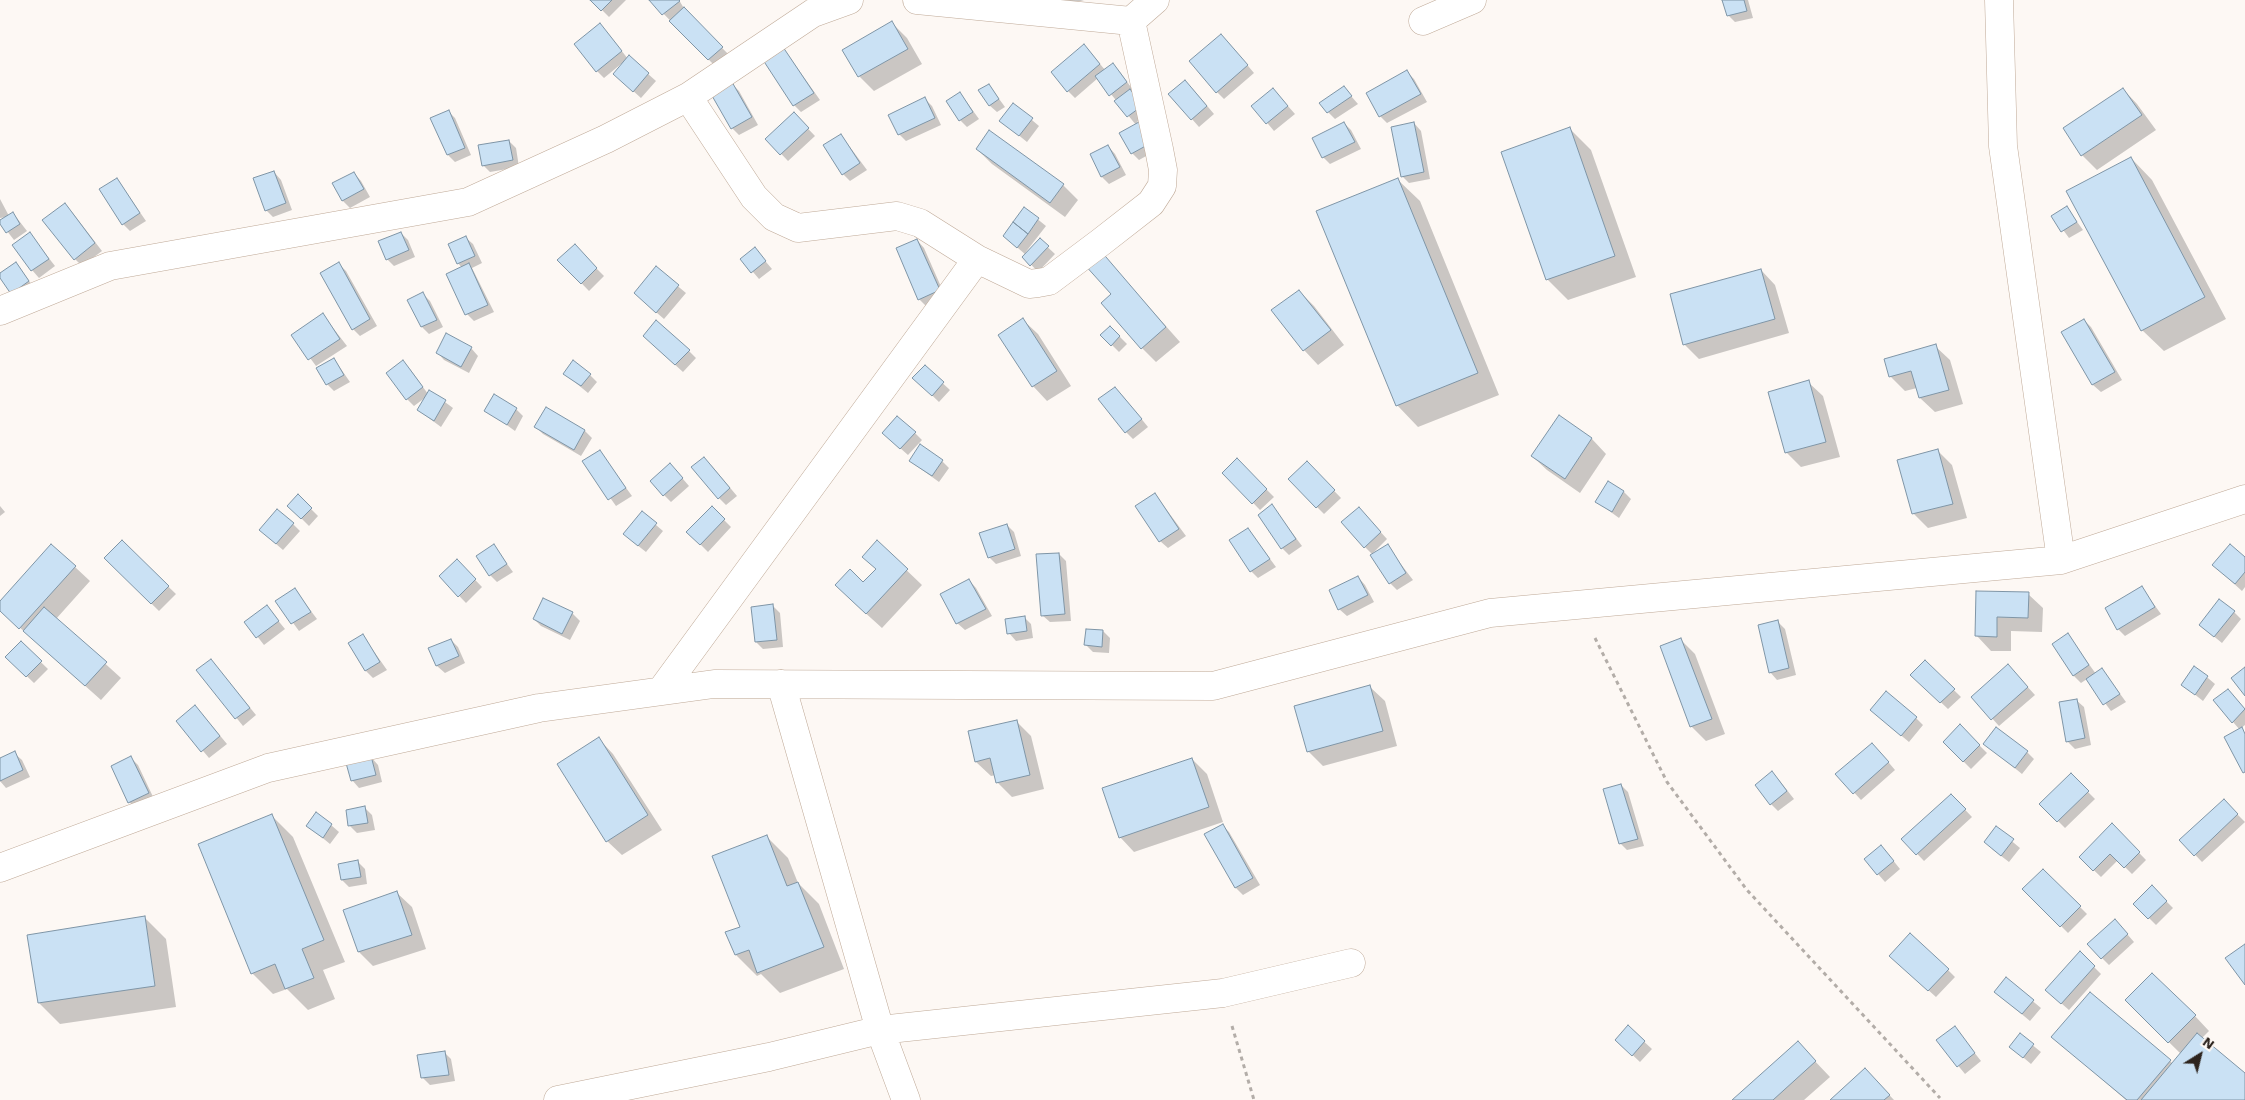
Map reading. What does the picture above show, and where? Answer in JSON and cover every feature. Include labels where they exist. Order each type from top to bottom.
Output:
[{"type":"street","points":[[0,311],[110,266],[468,202],[606,139],[688,97],[814,13],[849,0]]},
{"type":"street","points":[[917,0],[1131,21],[1155,0]]},
{"type":"street","points":[[1423,21],[1472,0]]},
{"type":"street","points":[[1999,0],[2003,146],[2061,560]]},
{"type":"street","points":[[688,97],[754,197],[774,217],[798,228],[897,216],[920,223],[977,259],[1029,284],[1049,282],[1151,203],[1162,186],[1163,170],[1131,21]]},
{"type":"street","points":[[661,691],[977,259]]},
{"type":"street","points":[[0,868],[268,768],[539,708],[714,684],[1214,686],[1490,613],[2061,560],[2245,499]]},
{"type":"street","points":[[781,684],[880,1030],[906,1100]]},
{"type":"street","points":[[558,1100],[759,1059],[880,1030],[1223,993],[1351,963]]},
{"type":"path","points":[[1578,604],[1667,782],[1747,890],[1940,1098]]},
{"type":"path","points":[[1223,993],[1254,1100]]},
{"type":"building","points":[[590,0],[612,0],[601,11]]},
{"type":"building","points":[[649,0],[679,0],[680,1],[662,15]]},
{"type":"building","points":[[1722,0],[1744,0],[1747,11],[1727,16]]},
{"type":"building","points":[[684,7],[723,47],[708,60],[669,21]]},
{"type":"building","points":[[892,21],[908,49],[858,77],[842,50]]},
{"type":"building","points":[[600,23],[622,51],[596,72],[574,44]]},
{"type":"building","points":[[1221,34],[1248,65],[1216,93],[1189,61]]},
{"type":"building","points":[[1084,44],[1100,64],[1067,92],[1051,72]]},
{"type":"building","points":[[783,47],[814,93],[793,106],[763,60]]},
{"type":"building","points":[[629,55],[649,73],[633,92],[613,74]]},
{"type":"building","points":[[1113,63],[1127,82],[1109,96],[1095,76]]},
{"type":"building","points":[[1407,70],[1421,94],[1379,117],[1366,93]]},
{"type":"building","points":[[1185,80],[1207,106],[1191,120],[1168,94]]},
{"type":"building","points":[[732,82],[752,117],[731,129],[711,94]]},
{"type":"building","points":[[989,84],[999,99],[989,106],[978,90]]},
{"type":"building","points":[[1344,86],[1352,96],[1327,113],[1319,103]]},
{"type":"building","points":[[1273,88],[1288,106],[1266,124],[1251,106]]},
{"type":"building","points":[[2123,88],[2142,115],[2081,156],[2063,128]]},
{"type":"building","points":[[1130,89],[1142,106],[1127,117],[1114,101]]},
{"type":"building","points":[[960,92],[973,112],[959,121],[946,101]]},
{"type":"building","points":[[925,97],[935,118],[898,135],[888,115]]},
{"type":"building","points":[[1013,103],[1033,118],[1019,136],[999,121]]},
{"type":"building","points":[[449,110],[465,148],[447,155],[430,118]]},
{"type":"building","points":[[794,112],[809,128],[780,155],[765,139]]},
{"type":"building","points":[[1139,122],[1151,143],[1131,154],[1119,133]]},
{"type":"building","points":[[1344,122],[1355,142],[1322,158],[1312,138]]},
{"type":"building","points":[[1414,122],[1424,172],[1401,177],[1391,127]]},
{"type":"building","points":[[1570,127],[1615,256],[1546,280],[1501,152]]},
{"type":"building","points":[[989,130],[1064,184],[1050,203],[976,149]]},
{"type":"building","points":[[841,134],[860,163],[842,175],[823,145]]},
{"type":"building","points":[[509,140],[513,160],[482,166],[478,145]]},
{"type":"building","points":[[1108,145],[1120,167],[1101,177],[1090,154]]},
{"type":"building","points":[[2131,157],[2205,297],[2141,331],[2066,191]]},
{"type":"building","points":[[274,171],[286,203],[265,211],[253,178]]},
{"type":"building","points":[[354,172],[364,189],[342,201],[332,183]]},
{"type":"building","points":[[117,178],[140,213],[122,225],[99,189]]},
{"type":"building","points":[[1398,178],[1478,373],[1396,406],[1316,211]]},
{"type":"building","points":[[65,203],[95,243],[74,260],[42,220]]},
{"type":"building","points":[[2067,206],[2077,222],[2061,232],[2051,216]]},
{"type":"building","points":[[1024,207],[1039,218],[1028,234],[1013,222]]},
{"type":"building","points":[[13,212],[20,224],[6,233],[0,224],[0,220]]},
{"type":"building","points":[[1013,222],[1028,234],[1017,248],[1003,236]]},
{"type":"building","points":[[30,232],[49,259],[31,271],[12,245]]},
{"type":"building","points":[[401,232],[409,250],[386,260],[378,241]]},
{"type":"building","points":[[466,236],[475,256],[457,264],[448,244]]},
{"type":"building","points":[[1040,238],[1049,246],[1030,266],[1022,257]]},
{"type":"building","points":[[917,239],[940,290],[918,300],[896,248]]},
{"type":"building","points":[[575,244],[597,268],[581,284],[557,260]]},
{"type":"building","points":[[755,247],[766,261],[751,273],[740,259]]},
{"type":"building","points":[[1100,250],[1166,327],[1141,349],[1101,303],[1111,294],[1084,264]]},
{"type":"building","points":[[16,262],[29,281],[11,294],[0,278],[0,273]]},
{"type":"building","points":[[339,262],[370,319],[352,330],[320,273]]},
{"type":"building","points":[[469,263],[488,305],[465,315],[446,274]]},
{"type":"building","points":[[656,266],[679,285],[656,313],[634,293]]},
{"type":"building","points":[[1761,269],[1775,319],[1683,345],[1670,294]]},
{"type":"building","points":[[1299,290],[1331,330],[1303,351],[1271,310]]},
{"type":"building","points":[[423,292],[437,320],[421,327],[407,300]]},
{"type":"building","points":[[323,313],[340,339],[308,360],[291,335]]},
{"type":"building","points":[[1023,318],[1057,371],[1032,387],[998,335]]},
{"type":"building","points":[[2084,319],[2115,372],[2092,385],[2061,332]]},
{"type":"building","points":[[656,320],[690,350],[675,365],[643,336]]},
{"type":"building","points":[[1110,326],[1120,336],[1111,346],[1100,335]]},
{"type":"building","points":[[446,333],[472,347],[461,367],[436,353]]},
{"type":"building","points":[[1936,344],[1949,390],[1919,398],[1911,371],[1889,377],[1884,359]]},
{"type":"building","points":[[334,358],[344,375],[326,385],[316,368]]},
{"type":"building","points":[[403,360],[423,387],[406,400],[386,373]]},
{"type":"building","points":[[573,360],[591,374],[581,386],[563,374]]},
{"type":"building","points":[[925,365],[944,382],[932,396],[912,378]]},
{"type":"building","points":[[1809,380],[1826,442],[1785,453],[1768,392]]},
{"type":"building","points":[[1115,387],[1142,419],[1125,433],[1098,399]]},
{"type":"building","points":[[429,390],[446,400],[434,421],[417,410]]},
{"type":"building","points":[[494,394],[517,408],[507,425],[484,411]]},
{"type":"building","points":[[546,407],[585,430],[574,450],[534,427]]},
{"type":"building","points":[[1559,415],[1592,438],[1565,479],[1531,456]]},
{"type":"building","points":[[897,416],[916,432],[900,449],[882,433]]},
{"type":"building","points":[[920,444],[943,460],[932,476],[909,461]]},
{"type":"building","points":[[1938,449],[1953,504],[1912,514],[1897,460]]},
{"type":"building","points":[[600,450],[626,488],[608,500],[582,461]]},
{"type":"building","points":[[704,457],[730,488],[718,499],[691,467]]},
{"type":"building","points":[[1237,458],[1267,489],[1252,504],[1222,473]]},
{"type":"building","points":[[1307,461],[1335,490],[1316,508],[1288,479]]},
{"type":"building","points":[[670,463],[683,478],[663,496],[650,481]]},
{"type":"building","points":[[1608,481],[1624,491],[1612,512],[1595,502]]},
{"type":"building","points":[[1155,493],[1179,529],[1159,542],[1135,506]]},
{"type":"building","points":[[298,494],[312,508],[301,519],[287,506]]},
{"type":"building","points":[[1272,504],[1296,539],[1281,549],[1258,515]]},
{"type":"building","points":[[712,506],[725,519],[700,545],[686,532]]},
{"type":"building","points":[[1359,507],[1381,532],[1364,548],[1341,522]]},
{"type":"building","points":[[277,509],[294,523],[276,544],[259,530]]},
{"type":"building","points":[[642,511],[657,523],[638,546],[623,534]]},
{"type":"building","points":[[1007,524],[1015,549],[988,558],[979,533]]},
{"type":"building","points":[[1248,528],[1270,559],[1250,572],[1229,540]]},
{"type":"building","points":[[122,540],[169,586],[151,604],[104,558]]},
{"type":"building","points":[[877,540],[908,569],[866,614],[835,585],[850,569],[863,582],[876,569],[862,557]]},
{"type":"building","points":[[51,544],[76,566],[19,629],[0,611],[0,601]]},
{"type":"building","points":[[494,544],[507,564],[489,576],[476,556]]},
{"type":"building","points":[[1388,544],[1406,573],[1389,584],[1370,555]]},
{"type":"building","points":[[2230,544],[2245,557],[2245,572],[2235,584],[2212,565]]},
{"type":"building","points":[[1059,553],[1065,614],[1041,616],[1036,554]]},
{"type":"building","points":[[457,559],[476,579],[458,597],[439,576]]},
{"type":"building","points":[[1358,576],[1368,595],[1338,610],[1329,590]]},
{"type":"building","points":[[969,579],[986,609],[956,624],[940,594]]},
{"type":"building","points":[[2142,586],[2155,607],[2117,630],[2105,608]]},
{"type":"building","points":[[295,588],[311,612],[291,624],[275,601]]},
{"type":"building","points":[[1976,591],[2029,592],[2028,618],[1997,617],[1997,637],[1975,636]]},
{"type":"building","points":[[543,598],[573,612],[562,634],[533,619]]},
{"type":"building","points":[[2219,599],[2235,611],[2214,637],[2199,625]]},
{"type":"building","points":[[773,604],[777,640],[755,642],[751,607]]},
{"type":"building","points":[[267,605],[279,621],[256,638],[244,622]]},
{"type":"building","points":[[44,607],[107,662],[85,686],[23,631]]},
{"type":"building","points":[[1025,616],[1027,631],[1007,634],[1005,619]]},
{"type":"building","points":[[1778,620],[1789,668],[1769,673],[1758,625]]},
{"type":"building","points":[[1086,629],[1103,630],[1102,647],[1084,645]]},
{"type":"building","points":[[2068,633],[2089,665],[2073,676],[2052,644]]},
{"type":"building","points":[[363,634],[380,662],[365,671],[348,643]]},
{"type":"building","points":[[1681,638],[1712,719],[1690,727],[1660,646]]},
{"type":"building","points":[[451,639],[459,656],[436,666],[428,648]]},
{"type":"building","points":[[21,641],[42,661],[26,677],[5,657]]},
{"type":"building","points":[[211,659],[250,708],[235,719],[196,670]]},
{"type":"building","points":[[1925,660],[1955,689],[1940,703],[1910,675]]},
{"type":"building","points":[[2008,664],[2028,687],[1991,720],[1971,697]]},
{"type":"building","points":[[2194,666],[2208,676],[2195,695],[2181,685]]},
{"type":"building","points":[[2245,667],[2245,696],[2231,678]]},
{"type":"building","points":[[2102,668],[2120,694],[2103,705],[2086,679]]},
{"type":"building","points":[[1370,685],[1383,731],[1307,752],[1294,706]]},
{"type":"building","points":[[2228,689],[2245,709],[2232,723],[2213,700]]},
{"type":"building","points":[[1886,691],[1917,717],[1901,736],[1870,710]]},
{"type":"building","points":[[2077,699],[2085,738],[2066,742],[2059,702]]},
{"type":"building","points":[[195,705],[220,736],[201,752],[176,721]]},
{"type":"building","points":[[1017,720],[1030,775],[996,783],[990,758],[975,762],[968,731]]},
{"type":"building","points":[[1960,724],[1980,745],[1963,762],[1943,742]]},
{"type":"building","points":[[1996,727],[2028,751],[2015,768],[1983,744]]},
{"type":"building","points":[[2242,727],[2245,734],[2245,772],[2243,773],[2224,737]]},
{"type":"building","points":[[599,737],[648,815],[606,842],[557,764]]},
{"type":"building","points":[[1872,743],[1889,762],[1853,794],[1835,774]]},
{"type":"building","points":[[15,751],[23,770],[0,781],[0,758]]},
{"type":"building","points":[[131,756],[149,793],[128,803],[111,766]]},
{"type":"building","points":[[371,756],[376,775],[351,781],[346,763]]},
{"type":"building","points":[[1192,758],[1209,807],[1119,838],[1102,788]]},
{"type":"building","points":[[1772,771],[1787,791],[1770,805],[1755,785]]},
{"type":"building","points":[[2071,773],[2089,791],[2057,822],[2039,804]]},
{"type":"building","points":[[1621,784],[1638,839],[1619,844],[1603,789]]},
{"type":"building","points":[[1951,794],[1966,809],[1916,855],[1901,839]]},
{"type":"building","points":[[2224,799],[2238,814],[2194,856],[2179,840]]},
{"type":"building","points":[[365,806],[368,823],[348,826],[346,810]]},
{"type":"building","points":[[316,812],[332,824],[323,838],[306,826]]},
{"type":"building","points":[[272,814],[324,940],[302,949],[314,978],[285,989],[275,964],[251,974],[198,844]]},
{"type":"building","points":[[2112,823],[2140,852],[2124,868],[2110,854],[2093,871],[2079,857]]},
{"type":"building","points":[[1223,824],[1253,878],[1235,888],[1204,834]]},
{"type":"building","points":[[1996,826],[2014,839],[2001,856],[1984,842]]},
{"type":"building","points":[[767,835],[787,886],[798,882],[824,947],[757,973],[749,950],[735,955],[725,932],[740,927],[712,856]]},
{"type":"building","points":[[1881,845],[1894,861],[1877,875],[1864,859]]},
{"type":"building","points":[[358,860],[361,877],[341,880],[338,864]]},
{"type":"building","points":[[2043,869],[2081,906],[2060,927],[2022,889]]},
{"type":"building","points":[[2152,885],[2167,901],[2148,919],[2133,904]]},
{"type":"building","points":[[397,891],[412,935],[358,952],[343,910]]},
{"type":"building","points":[[145,916],[155,986],[38,1003],[27,935]]},
{"type":"building","points":[[2115,919],[2128,934],[2101,959],[2087,944]]},
{"type":"building","points":[[1910,933],[1949,969],[1928,991],[1889,956]]},
{"type":"building","points":[[2245,944],[2245,985],[2225,958]]},
{"type":"building","points":[[2080,951],[2095,966],[2061,1004],[2045,990]]},
{"type":"building","points":[[2152,973],[2196,1015],[2168,1043],[2125,1000]]},
{"type":"building","points":[[2006,977],[2034,1000],[2022,1014],[1994,992]]},
{"type":"building","points":[[2090,992],[2171,1060],[2137,1100],[2127,1100],[2051,1037]]},
{"type":"building","points":[[1628,1025],[1645,1041],[1632,1056],[1615,1040]]},
{"type":"building","points":[[1955,1026],[1975,1053],[1957,1067],[1936,1040]]},
{"type":"building","points":[[2020,1033],[2034,1044],[2023,1058],[2009,1047]]},
{"type":"building","points":[[2197,1033],[2245,1073],[2245,1100],[2141,1100]]},
{"type":"building","points":[[1798,1041],[1816,1061],[1773,1100],[1732,1100]]},
{"type":"building","points":[[445,1051],[449,1075],[421,1078],[417,1055]]},
{"type":"building","points":[[1865,1068],[1890,1095],[1884,1100],[1830,1100]]}]
